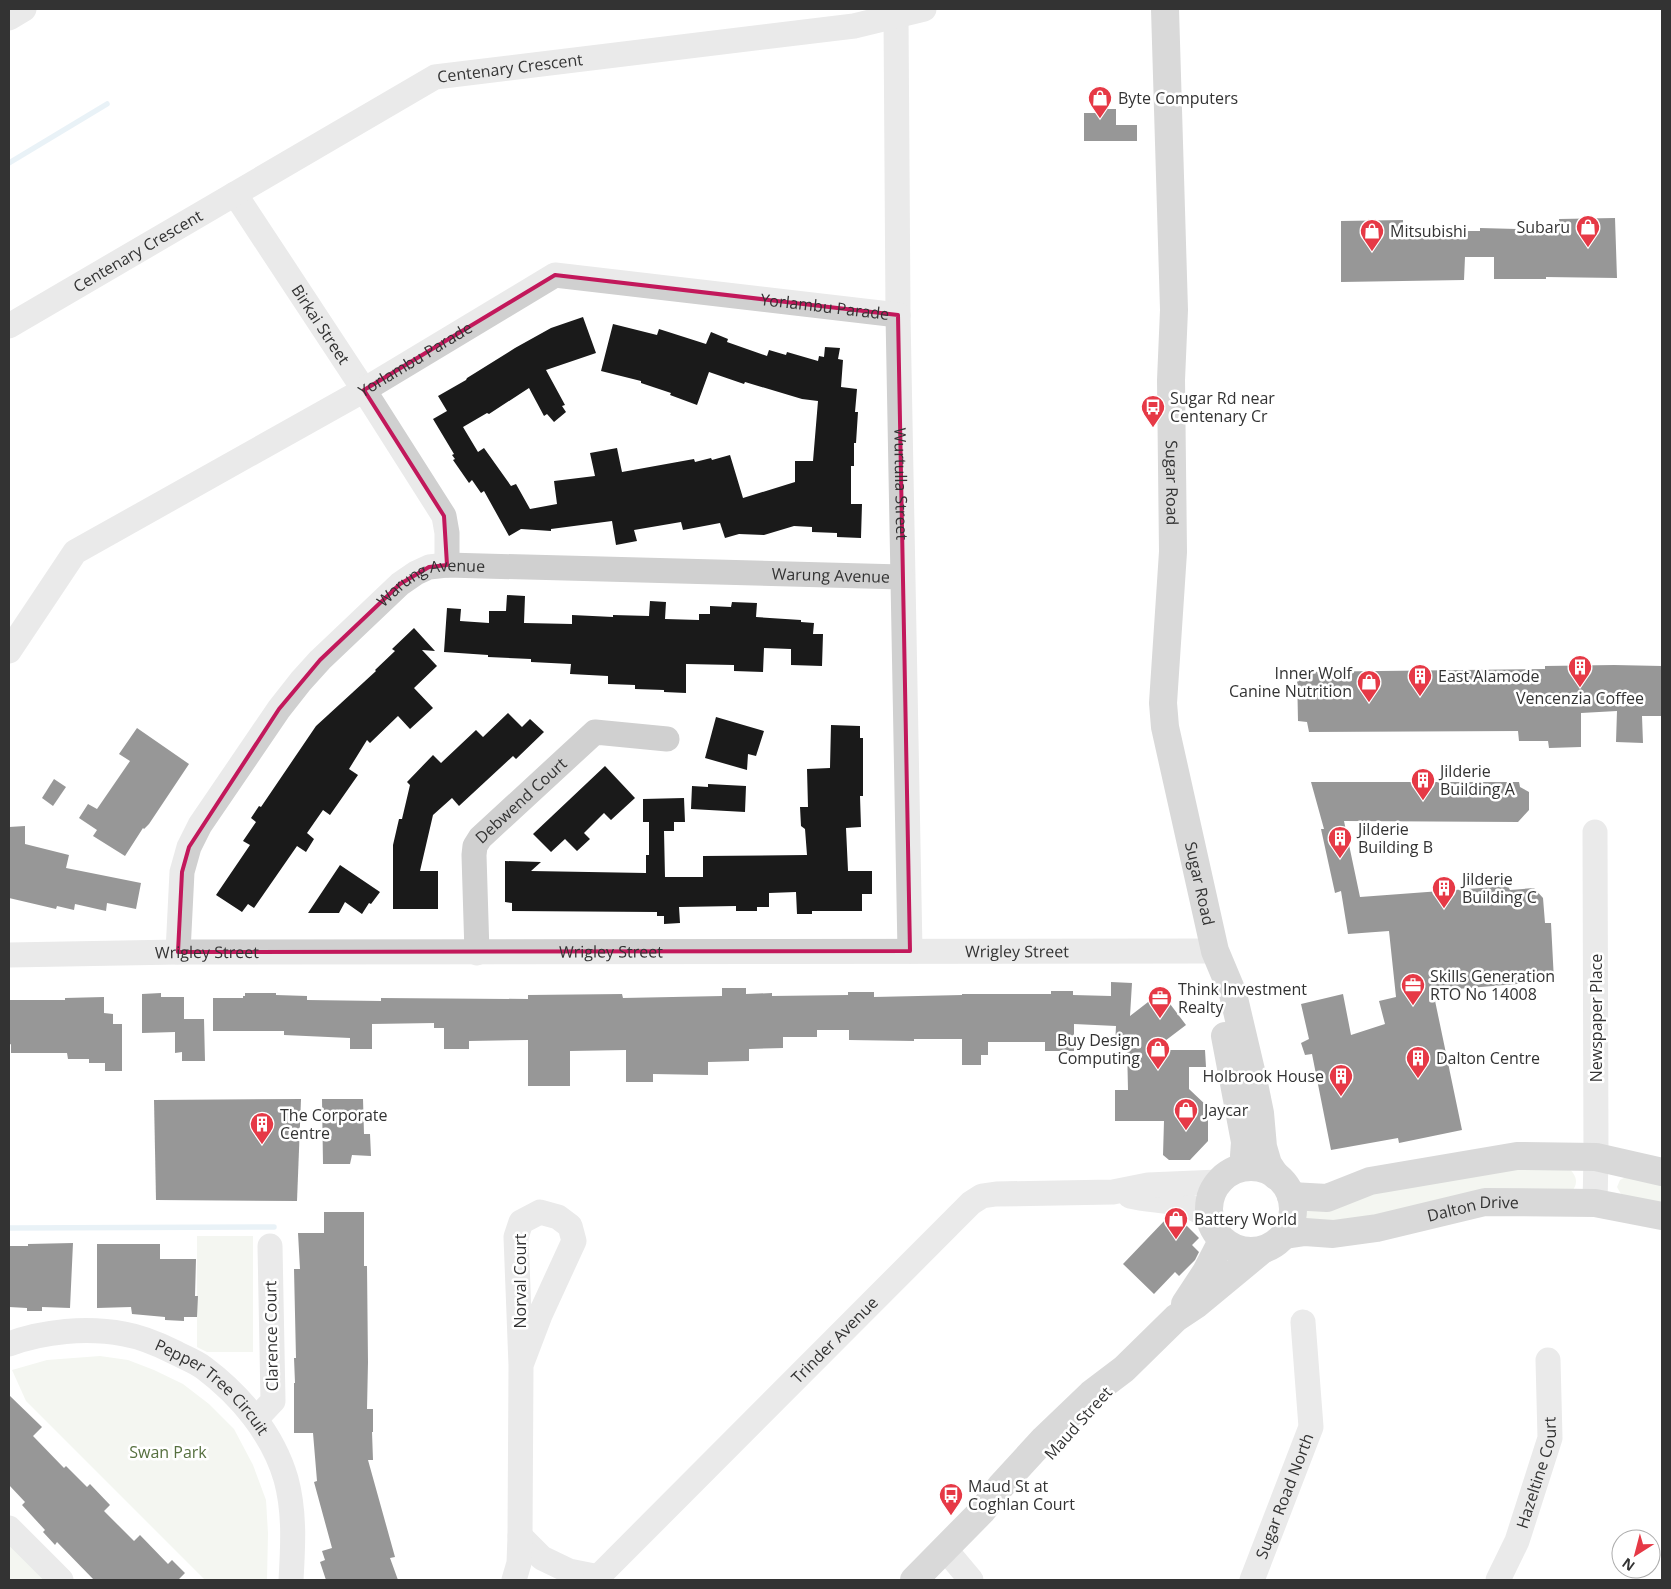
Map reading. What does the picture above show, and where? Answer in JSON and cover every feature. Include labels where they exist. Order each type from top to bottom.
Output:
[{"type":"main road","name":"Sugar Road","points":[[1165,9],[1174,310],[1171,380],[1173,552],[1163,703],[1168,746],[1215,951]]},
{"type":"main road","points":[[1215,951],[1233,994],[1260,1113],[1263,1147],[1268,1164],[1284,1186],[1294,1208],[1291,1223],[1285,1235],[1274,1245],[1261,1251],[1247,1252],[1233,1248],[1216,1229],[1209,1206],[1212,1193],[1244,1155],[1245,1142],[1213,978],[1215,951]]},
{"type":"main road","points":[[1226,1177],[1240,1169],[1253,1167],[1265,1170],[1284,1186],[1327,1198],[1370,1181],[1517,1156],[1596,1157],[1662,1172]]},
{"type":"main road","name":"Dalton Drive","points":[[1285,1235],[1305,1232],[1333,1234],[1377,1228],[1485,1202],[1595,1203],[1662,1216]]},
{"type":"main road","name":"Maud Street","points":[[1176,1318],[1206,1272],[1216,1229]]},
{"type":"main road","name":"Maud Street","points":[[914,1580],[982,1511],[1019,1483],[1058,1447],[1101,1402],[1124,1369],[1176,1318],[1197,1304],[1261,1251]]},
{"type":"street","points":[[9,18],[24,9]]},
{"type":"street","name":"Centenary Crescent","points":[[9,326],[434,77],[854,26],[924,9]]},
{"type":"street","name":"Wurtulla Street","points":[[896,16],[898,315],[910,951]]},
{"type":"street","name":"Birkai Street","points":[[235,194],[444,516],[447,533],[447,565]]},
{"type":"street","name":"Yorlambu Parade","points":[[9,651],[75,552],[364,390],[555,274],[898,315]]},
{"type":"street","name":"Warung Avenue","points":[[178,952],[182,872],[189,846],[200,825],[279,709],[301,681],[320,660],[400,584],[416,572],[429,567],[447,565],[902,577]]},
{"type":"street","name":"Debwend Court","points":[[477,952],[474,855],[475,846],[480,838],[595,732],[667,740]]},
{"type":"street","name":"Newspaper Place","points":[[1595,832],[1595,1203]]},
{"type":"street","name":"Wrigley Street","points":[[9,955],[178,952],[1215,951]]},
{"type":"street","name":"Trinder Avenue","points":[[597,1578],[971,1203],[982,1196],[996,1194],[1113,1192],[1148,1185],[1226,1177]]},
{"type":"street","name":"Trinder Avenue","points":[[1113,1192],[1145,1200],[1181,1204],[1195,1208],[1216,1229]]},
{"type":"street","name":"Norval Court","points":[[519,1575],[520,1366],[516,1237],[521,1222],[540,1212],[558,1217],[570,1226],[574,1241],[540,1315],[520,1366]]},
{"type":"street","name":"Clarence Court","points":[[256,1419],[273,1401],[270,1246]]},
{"type":"street","name":"Sugar Road North","points":[[1252,1580],[1311,1427],[1303,1322]]},
{"type":"street","name":"Pepper Tree Circuit","points":[[9,1344],[28,1337],[59,1333],[93,1331],[125,1334],[156,1343],[203,1367],[240,1400],[256,1419],[274,1450],[286,1479],[294,1529],[291,1580]]},
{"type":"street","name":"Hazeltine Court","points":[[1498,1580],[1517,1541],[1550,1438],[1548,1360]]},
{"type":"street","points":[[9,1528],[60,1580]]},
{"type":"street","points":[[520,1536],[542,1558],[568,1571],[597,1578]]},
{"type":"street","points":[[945,1549],[971,1580]]},
{"type":"highlighted area","points":[[555,275],[898,315],[910,951],[178,952],[182,872],[189,847],[279,709],[320,660],[400,584],[429,567],[447,565],[444,516],[364,390]]},
{"type":"green space","points":[[1568,1168],[1576,1180],[1574,1189],[1571,1192],[1360,1221],[1306,1221],[1303,1214],[1305,1210],[1373,1189],[1481,1170]]},
{"type":"green space","points":[[1626,1177],[1662,1185],[1662,1205],[1621,1194],[1617,1187],[1620,1180]]},
{"type":"green space","points":[[197,1236],[253,1236],[253,1352],[207,1352],[197,1347]]},
{"type":"green space","name":"Swan Park","points":[[100,1356],[128,1360],[183,1384],[209,1404],[234,1429],[253,1465],[266,1500],[268,1533],[267,1580],[205,1580],[26,1401],[12,1370],[47,1360]]},
{"type":"green space","points":[[9,1538],[50,1580],[9,1580]]},
{"type":"building","name":"Byte Computers","points":[[1096,109],[1116,109],[1116,125],[1137,125],[1137,141],[1084,141],[1084,113],[1096,113]]},
{"type":"building","points":[[1615,218],[1617,278],[1546,277],[1546,279],[1494,279],[1494,257],[1465,257],[1464,280],[1341,282],[1341,221],[1403,220],[1403,231],[1480,231],[1480,228],[1560,230],[1559,219]]},
{"type":"building","points":[[583,317],[596,353],[546,370],[565,405],[562,406],[566,412],[554,422],[547,414],[544,416],[529,388],[489,414],[487,413],[463,427],[478,452],[484,448],[511,486],[516,484],[530,509],[557,504],[554,481],[595,476],[590,453],[617,448],[622,472],[694,459],[695,462],[711,458],[712,460],[730,455],[743,498],[795,482],[795,461],[813,461],[818,401],[802,399],[745,382],[744,384],[709,372],[697,405],[670,395],[671,393],[641,383],[641,381],[601,371],[613,324],[657,335],[659,329],[706,344],[711,332],[728,339],[727,342],[767,356],[769,350],[786,355],[787,352],[818,361],[819,356],[824,357],[825,347],[840,348],[838,359],[843,360],[841,387],[857,389],[855,412],[858,412],[856,443],[854,443],[854,466],[851,466],[851,504],[862,504],[861,538],[837,537],[837,533],[812,532],[812,527],[794,526],[764,535],[739,534],[725,538],[720,523],[683,530],[681,522],[634,530],[637,541],[616,545],[612,521],[551,529],[551,531],[521,529],[509,536],[484,491],[481,493],[472,480],[469,483],[453,460],[455,459],[452,455],[454,454],[433,419],[447,411],[438,396],[551,328]]},
{"type":"building","points":[[507,595],[525,596],[524,623],[572,624],[572,615],[649,616],[650,601],[666,602],[665,619],[699,620],[699,614],[710,614],[710,606],[731,607],[732,602],[757,603],[756,617],[801,620],[801,622],[814,623],[813,634],[823,634],[822,666],[791,665],[791,649],[764,648],[763,672],[734,671],[734,665],[686,664],[686,693],[635,689],[635,685],[608,684],[608,676],[570,674],[571,664],[531,662],[531,659],[444,652],[447,608],[461,609],[460,621],[489,623],[489,611],[506,611]]},
{"type":"building","points":[[414,628],[435,651],[422,650],[437,666],[414,688],[433,708],[410,729],[398,716],[370,743],[367,740],[349,769],[358,775],[330,815],[323,810],[307,833],[314,839],[306,852],[297,846],[254,908],[248,904],[242,912],[216,895],[250,845],[243,841],[256,822],[251,818],[259,806],[261,807],[316,726],[376,671],[395,651],[392,649]]},
{"type":"building","name":"East Alamode","points":[[1545,666],[1662,666],[1662,716],[1642,716],[1643,743],[1616,742],[1617,711],[1581,713],[1581,747],[1549,748],[1548,741],[1519,741],[1518,731],[1309,732],[1307,722],[1298,721],[1297,672],[1545,669]]},
{"type":"building","points":[[508,713],[522,727],[530,719],[544,732],[516,759],[513,756],[459,806],[452,798],[433,815],[420,871],[438,871],[438,909],[393,909],[393,845],[399,819],[402,819],[410,785],[407,782],[433,755],[441,763],[476,730],[483,737]]},
{"type":"building","points":[[716,717],[764,731],[756,756],[748,754],[747,770],[705,758]]},
{"type":"building","points":[[831,725],[860,726],[860,738],[863,738],[863,796],[860,796],[861,827],[846,828],[848,871],[872,871],[872,894],[862,894],[862,911],[812,911],[812,914],[797,914],[796,892],[769,893],[769,907],[757,907],[757,911],[736,911],[736,906],[679,907],[680,923],[664,924],[664,916],[657,916],[657,912],[512,911],[512,903],[505,902],[505,861],[541,862],[531,871],[646,873],[646,855],[649,855],[649,822],[643,822],[643,799],[684,798],[685,822],[674,822],[674,831],[664,831],[665,877],[703,877],[703,856],[807,855],[805,829],[801,826],[800,807],[808,807],[807,769],[830,768]]},
{"type":"building","points":[[137,728],[189,764],[125,856],[93,836],[97,830],[79,818],[88,804],[97,809],[130,761],[119,754]]},
{"type":"building","points":[[605,766],[635,798],[611,820],[604,813],[584,833],[590,839],[577,851],[565,839],[551,852],[533,834]]},
{"type":"building","points":[[54,779],[66,787],[53,806],[42,798]]},
{"type":"building","points":[[1311,782],[1519,782],[1520,787],[1529,792],[1529,810],[1518,822],[1344,821],[1360,897],[1508,886],[1510,890],[1534,888],[1543,898],[1545,923],[1551,923],[1554,981],[1433,991],[1462,1130],[1399,1143],[1398,1138],[1331,1150],[1312,1054],[1305,1055],[1301,1043],[1309,1039],[1301,1004],[1343,994],[1351,1035],[1385,1024],[1379,1001],[1396,997],[1389,931],[1348,934],[1341,891],[1335,893],[1321,829],[1324,829]]},
{"type":"building","points":[[708,784],[746,786],[745,812],[691,809],[692,786],[708,787]]},
{"type":"building","points":[[25,826],[25,844],[69,855],[66,868],[141,883],[136,909],[107,903],[106,911],[75,904],[74,910],[57,906],[56,909],[9,898],[9,827]]},
{"type":"building","points":[[340,865],[380,892],[371,904],[369,903],[362,914],[345,902],[339,913],[308,913]]},
{"type":"building","points":[[1111,982],[1132,983],[1130,1016],[1161,992],[1186,1025],[1153,1050],[1205,1050],[1206,1067],[1189,1067],[1189,1089],[1208,1107],[1208,1141],[1190,1160],[1169,1160],[1163,1155],[1164,1121],[1115,1121],[1115,1090],[1128,1090],[1127,1045],[1115,1045],[1116,1026],[1074,1024],[1074,1051],[1045,1051],[1045,1042],[988,1042],[988,1055],[981,1055],[981,1065],[962,1065],[962,1039],[914,1039],[914,1041],[849,1040],[849,1030],[817,1030],[817,1037],[783,1037],[783,1048],[749,1049],[749,1061],[708,1062],[708,1075],[653,1074],[653,1082],[626,1082],[626,1050],[570,1051],[570,1086],[528,1086],[528,1040],[469,1041],[469,1049],[444,1049],[444,1028],[434,1028],[434,1023],[372,1024],[372,1049],[350,1049],[350,1038],[284,1035],[284,1031],[213,1031],[213,998],[243,998],[245,993],[307,996],[307,1000],[381,1001],[381,998],[528,999],[528,995],[622,994],[623,998],[722,996],[722,988],[746,988],[746,994],[772,993],[772,996],[848,995],[848,992],[874,992],[874,997],[962,994],[1051,994],[1051,991],[1073,991],[1073,995],[1111,996]]},
{"type":"building","points":[[161,993],[161,997],[184,997],[184,1019],[204,1019],[205,1061],[182,1061],[182,1052],[175,1053],[175,1032],[142,1033],[142,994]]},
{"type":"building","points":[[104,997],[104,1013],[113,1014],[113,1024],[122,1024],[122,1071],[105,1071],[105,1063],[89,1063],[89,1059],[68,1059],[67,1053],[11,1053],[11,1044],[9,1045],[9,1000],[65,1000],[65,998]]},
{"type":"building","name":"The Corporate Centre","points":[[301,1099],[297,1201],[156,1200],[154,1100]]},
{"type":"building","points":[[322,1099],[363,1099],[364,1134],[370,1134],[371,1156],[352,1155],[350,1164],[323,1164]]},
{"type":"building","points":[[324,1212],[364,1212],[364,1266],[367,1266],[367,1409],[373,1409],[373,1460],[368,1460],[395,1557],[390,1558],[398,1580],[326,1580],[320,1562],[325,1560],[322,1551],[332,1548],[314,1482],[317,1481],[313,1433],[294,1433],[294,1358],[296,1358],[294,1269],[300,1269],[298,1233],[324,1233]]},
{"type":"building","points":[[1167,1218],[1176,1227],[1182,1221],[1199,1238],[1192,1245],[1199,1252],[1195,1260],[1179,1276],[1175,1272],[1154,1294],[1123,1264]]},
{"type":"building","points":[[73,1243],[70,1308],[42,1307],[42,1311],[27,1311],[27,1308],[9,1307],[9,1246]]},
{"type":"building","points":[[97,1244],[160,1244],[160,1259],[196,1259],[195,1296],[198,1296],[197,1317],[184,1317],[184,1321],[165,1320],[165,1317],[132,1314],[131,1307],[97,1308]]},
{"type":"building","points":[[9,1395],[42,1427],[33,1436],[64,1468],[66,1466],[87,1487],[90,1484],[110,1505],[104,1511],[134,1541],[140,1535],[168,1564],[172,1560],[185,1573],[178,1580],[94,1580],[57,1542],[55,1545],[43,1532],[45,1530],[22,1505],[25,1502],[9,1485]]},
{"type":"waterway","points":[[9,163],[107,104]]},
{"type":"waterway","points":[[9,1228],[274,1227]]},
{"type":"place","name":"Byte Computers","points":[[1100,119]]},
{"type":"place","name":"Subaru","points":[[1588,248]]},
{"type":"place","name":"Mitsubishi","points":[[1372,252]]},
{"type":"place","name":"Sugar Rd near Centenary Cr","points":[[1153,428]]},
{"type":"place","name":"Vencenzia Coffee","points":[[1580,688]]},
{"type":"place","name":"East Alamode","points":[[1420,697]]},
{"type":"place","name":"Inner Wolf Canine Nutrition","points":[[1369,703]]},
{"type":"place","name":"Jilderie Building A","points":[[1423,801]]},
{"type":"place","name":"Jilderie Building B","points":[[1340,859]]},
{"type":"place","name":"Jilderie Building C","points":[[1444,909]]},
{"type":"place","name":"Skills Generation RTO No 14008","points":[[1413,1006]]},
{"type":"place","name":"Think Investment Realty","points":[[1160,1019]]},
{"type":"place","name":"Buy Design Computing","points":[[1158,1070]]},
{"type":"place","name":"Dalton Centre","points":[[1418,1079]]},
{"type":"place","name":"Holbrook House","points":[[1341,1097]]},
{"type":"place","name":"Jaycar","points":[[1186,1131]]},
{"type":"place","name":"The Corporate Centre","points":[[262,1145]]},
{"type":"place","name":"Battery World","points":[[1176,1240]]},
{"type":"place","name":"Maud St at Coghlan Court","points":[[951,1516]]}]
